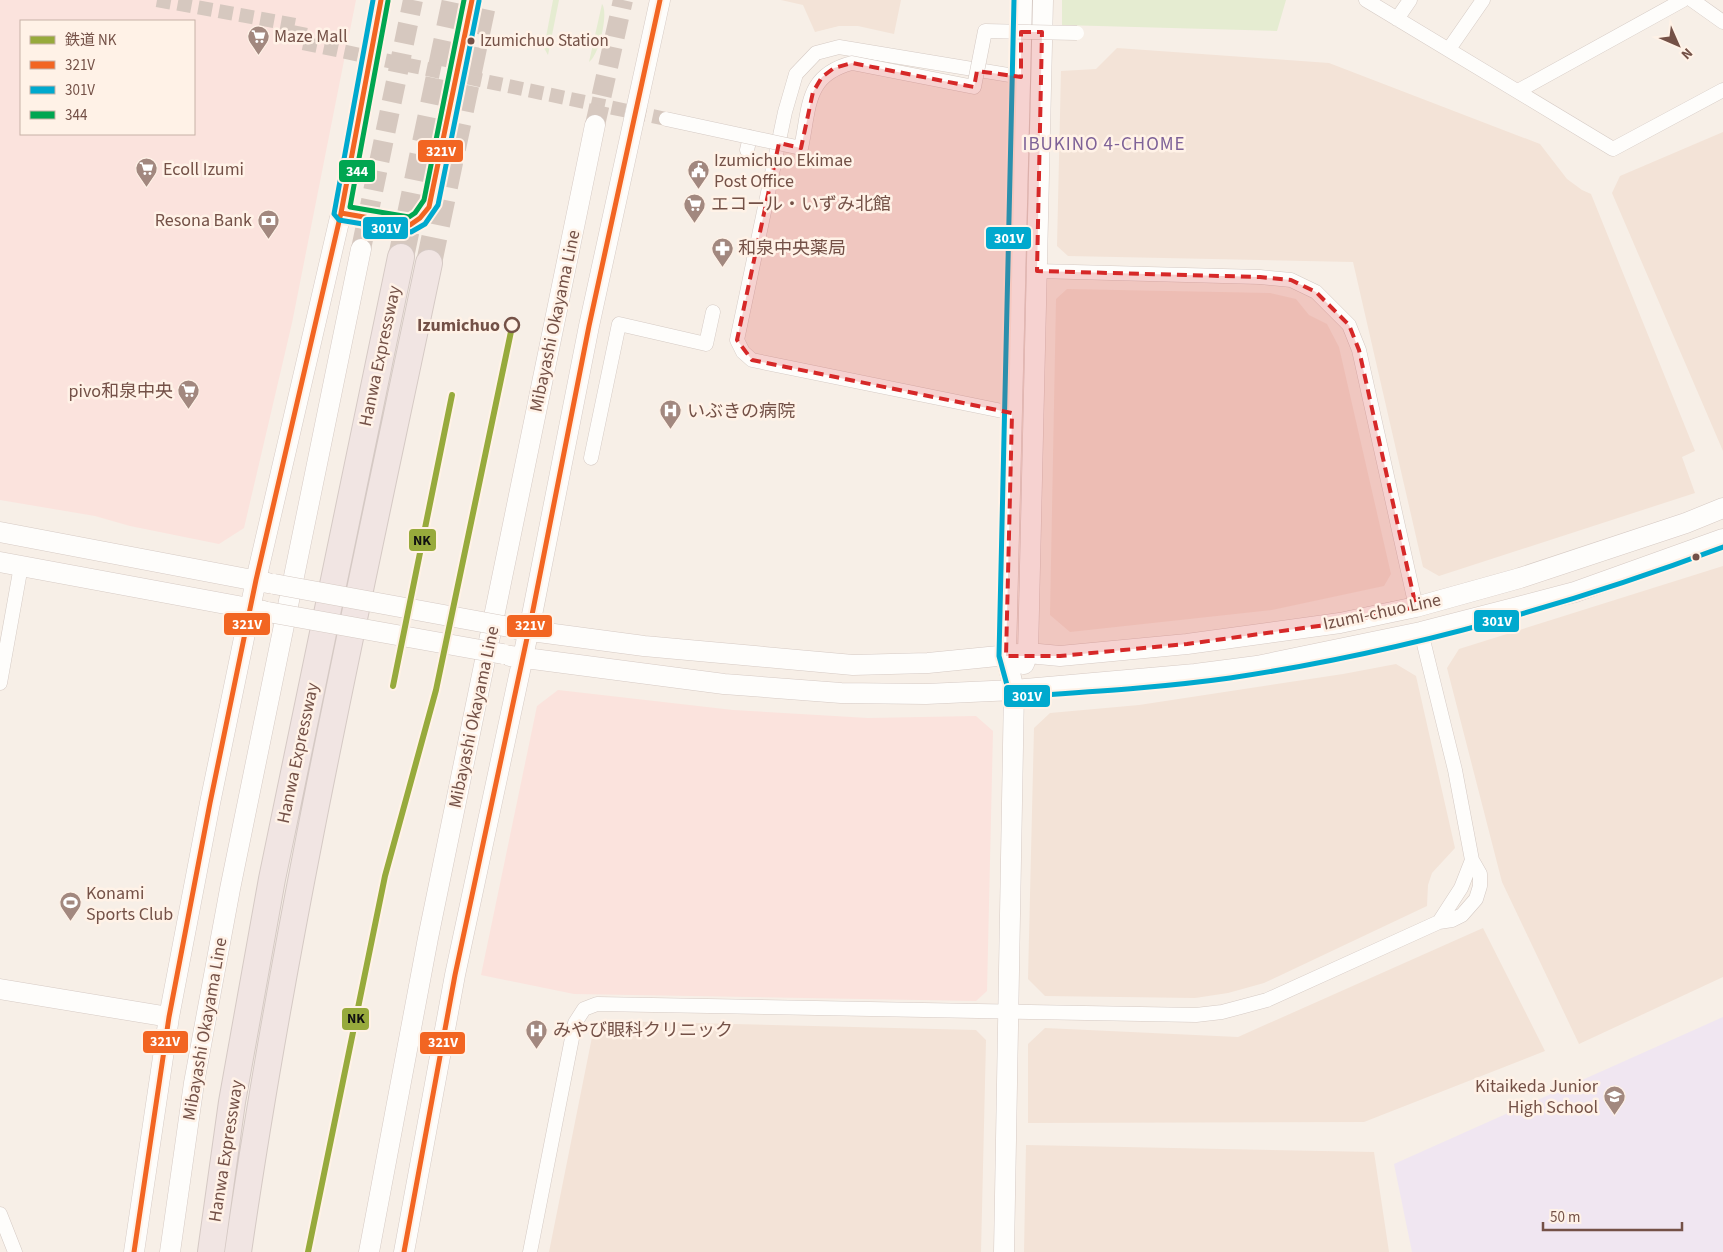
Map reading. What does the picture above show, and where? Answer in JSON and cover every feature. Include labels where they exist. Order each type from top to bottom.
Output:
[{"type":"highway","name":"Hanwa Expressway","points":[[211,1252],[232,1102],[272,879],[401,257]]},
{"type":"highway","name":"Hanwa Expressway","points":[[238,1252],[259,1106],[300,882],[428,263]]},
{"type":"street","name":"Mibayashi Okayama Line","points":[[134,1252],[169,1017],[210,804],[260,610],[382,0]]},
{"type":"street","name":"Mibayashi Okayama Line","points":[[404,1252],[513,656],[660,0]]},
{"type":"street","points":[[1004,1252],[1014,690],[1006,656],[1022,0]]},
{"type":"street","points":[[1014,690],[1028,653],[1043,0]]},
{"type":"street","points":[[1366,0],[1614,149],[1723,90]]},
{"type":"street","points":[[1398,19],[1410,0]]},
{"type":"street","points":[[1449,49],[1483,0]]},
{"type":"street","points":[[1518,91],[1683,0]]},
{"type":"street","points":[[1692,0],[1723,22]]},
{"type":"street","points":[[666,119],[749,144],[801,148],[813,92],[822,77],[834,68],[852,63],[974,86],[985,31],[1077,33]]},
{"type":"street","points":[[1012,413],[752,360],[742,352],[737,340],[785,112],[796,74],[816,53],[840,47],[1021,77]]},
{"type":"street","name":"Mibayashi Okayama Line","points":[[369,1252],[428,938],[595,125]]},
{"type":"street","name":"Mibayashi Okayama Line","points":[[170,1252],[194,1083],[230,889],[362,249]]},
{"type":"street","points":[[1037,271],[1290,280],[1316,292],[1349,325],[1359,350],[1416,607]]},
{"type":"street","points":[[591,458],[619,324],[706,344],[713,312]]},
{"type":"street","name":"Izumi-chuo Line","points":[[0,532],[519,629],[644,646],[853,665],[928,663],[1028,653],[1060,656],[1187,644],[1340,622],[1416,607],[1520,578],[1686,523],[1723,508]]},
{"type":"street","name":"Izumi-chuo Line","points":[[0,562],[513,656],[724,684],[840,693],[926,694],[1014,690],[1256,666],[1421,632],[1575,592],[1723,539]]},
{"type":"street","points":[[0,683],[21,566]]},
{"type":"street","points":[[530,1252],[575,1023],[584,1009],[597,1004],[1196,1015],[1222,1012],[1268,1000],[1439,922],[1452,920],[1462,915],[1476,899],[1480,886],[1480,874],[1472,860],[1455,770],[1421,632]]},
{"type":"street","points":[[0,989],[169,1017]]},
{"type":"street","points":[[0,1214],[15,1252]]},
{"type":"highlighted area","points":[[1021,32],[1042,32],[1037,271],[1260,277],[1291,280],[1316,292],[1349,325],[1359,350],[1416,607],[1340,623],[1187,644],[1060,656],[1006,656],[1012,413],[752,360],[737,340],[779,143],[801,148],[813,92],[822,77],[834,68],[852,63],[974,87],[977,71],[1021,77]]},
{"type":"shaded area","points":[[0,0],[356,0],[292,323],[244,528],[219,544],[130,526],[95,516],[0,500]]},
{"type":"shaded area","points":[[781,0],[901,0],[894,34],[858,26],[839,26],[815,32],[803,5]]},
{"type":"shaded area","points":[[1117,48],[1329,63],[1540,144],[1567,179],[1591,194],[1695,451],[1682,457],[1695,493],[1439,576],[1423,567],[1353,262],[1068,256],[1057,246],[1061,71],[1096,69]]},
{"type":"shaded area","points":[[1723,132],[1723,451],[1612,193],[1620,176]]},
{"type":"shaded area","points":[[1067,289],[1270,293],[1296,299],[1309,315],[1327,324],[1339,347],[1391,574],[1384,586],[1272,610],[1070,632],[1050,615],[1056,299]]},
{"type":"shaded area","points":[[1723,566],[1723,977],[1579,1044],[1502,882],[1447,668],[1459,649]]},
{"type":"shaded area","points":[[1396,664],[1416,676],[1455,848],[1432,873],[1428,885],[1427,906],[1264,983],[1228,993],[1195,998],[1045,996],[1028,979],[1034,728],[1050,713],[1139,705],[1343,674]]},
{"type":"shaded area","points":[[558,690],[733,710],[868,718],[976,716],[993,731],[987,991],[976,1001],[574,994],[481,975],[537,706]]},
{"type":"shaded area","points":[[1483,928],[1545,1051],[1364,1122],[1028,1123],[1028,1044],[1045,1028],[1238,1037]]},
{"type":"shaded area","name":"Kitaikeda Junior High School","points":[[1723,1017],[1723,1252],[1412,1252],[1394,1164]]},
{"type":"shaded area","points":[[613,1021],[976,1030],[986,1040],[981,1252],[549,1252],[592,1037]]},
{"type":"shaded area","points":[[1026,1145],[1374,1152],[1389,1252],[1024,1252]]},
{"type":"green space","points":[[553,0],[559,0],[548,55],[544,48]]},
{"type":"green space","points":[[1062,0],[1286,0],[1277,31],[1062,25]]},
{"type":"green space","points":[[602,4],[604,24],[602,34],[596,52],[589,62]]},
{"type":"tunnel","points":[[157,0],[301,26],[298,42],[666,119]]},
{"type":"tunnel","points":[[361,249],[413,0]]},
{"type":"tunnel","points":[[401,257],[455,0]]},
{"type":"tunnel","points":[[429,263],[484,0]]},
{"type":"tunnel","points":[[595,125],[623,0]]},
{"type":"rail line","name":"NK","points":[[308,1252],[385,876],[436,690],[513,322]]},
{"type":"rail line","name":"NK","points":[[393,686],[452,395]]},
{"type":"transit line","name":"301V","points":[[373,0],[334,214],[339,220],[411,232],[425,224],[438,205],[479,1]]},
{"type":"transit line","name":"321V","points":[[134,1252],[169,1017],[210,803],[256,580],[341,213],[381,0]]},
{"type":"transit line","name":"344","points":[[388,1],[350,207],[409,217],[415,213],[424,200],[464,0]]},
{"type":"transit line","name":"321V","points":[[341,213],[410,225],[420,218],[429,207],[472,0]]},
{"type":"transit line","name":"321V","points":[[404,1252],[455,975],[533,610],[589,326],[660,0]]},
{"type":"transit line","name":"301V","points":[[1014,0],[999,656],[1010,696],[1149,687],[1230,678],[1293,668],[1480,626],[1602,589],[1723,547]]},
{"type":"place","name":"Izumichuo Station","points":[[471,41]]},
{"type":"place","name":"Maze Mall","points":[[258,55]]},
{"type":"place","name":"Ecoll Izumi","points":[[147,188]]},
{"type":"place","name":"Izumichuo Ekimae Post Office","points":[[698,189]]},
{"type":"place","name":"エコール・いずみ北館","points":[[695,223]]},
{"type":"place","name":"Resona Bank","points":[[268,239]]},
{"type":"place","name":"和泉中央薬局","points":[[722,267]]},
{"type":"place","name":"Izumichuo","points":[[512,325]]},
{"type":"place","name":"pivo和泉中央","points":[[189,410]]},
{"type":"place","name":"いぶきの病院","points":[[671,430]]},
{"type":"place","name":"Konami Sports Club","points":[[70,922]]},
{"type":"place","name":"みやび眼科クリニック","points":[[537,1049]]},
{"type":"place","name":"Kitaikeda Junior High School","points":[[1614,1115]]},
{"type":"district","name":"IBUKINO 4-CHOME","points":[[1104,144]]}]
